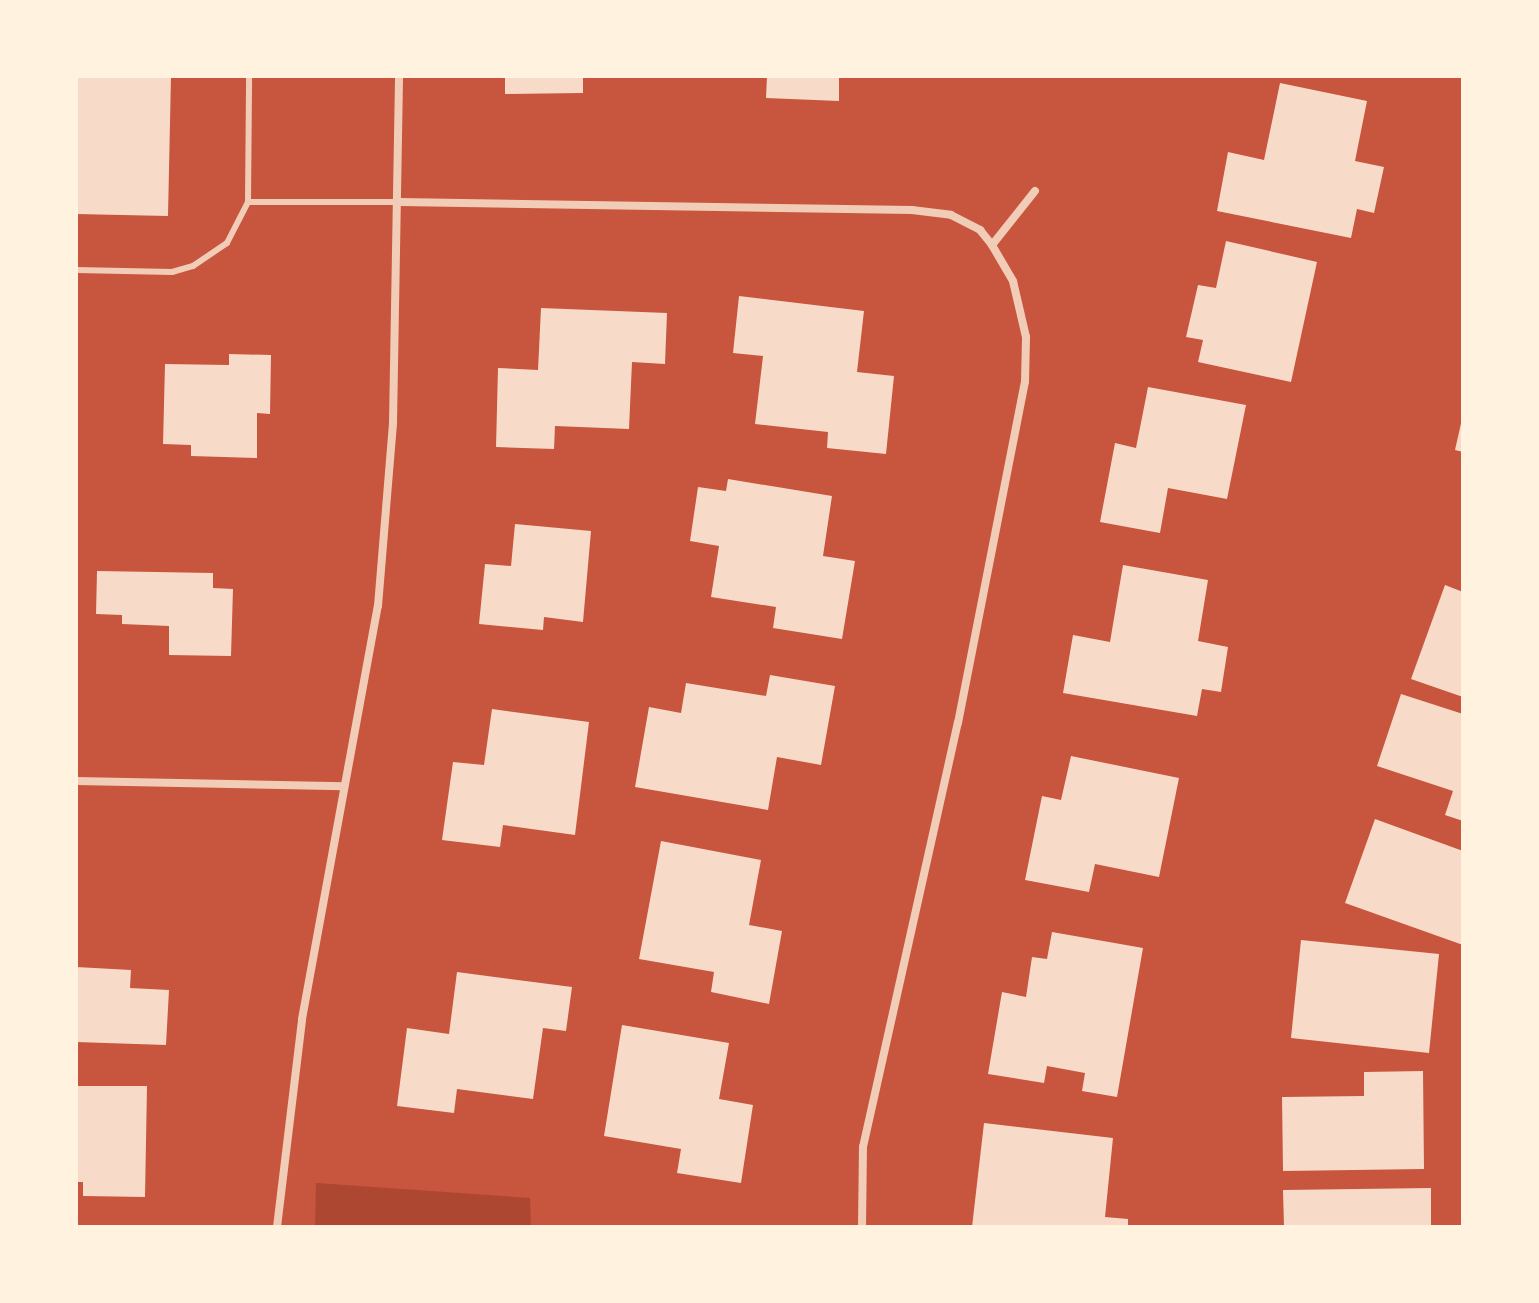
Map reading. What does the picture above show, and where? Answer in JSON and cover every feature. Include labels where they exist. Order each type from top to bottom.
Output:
[{"type":"street","points":[[277,1227],[302,1019],[378,606],[393,423],[400,202],[399,76]]},
{"type":"street","points":[[992,245],[1035,191]]},
{"type":"street","points":[[400,202],[912,210],[951,215],[980,230],[1013,281],[1026,337],[1025,382],[958,723],[863,1147],[862,1227]]},
{"type":"street","points":[[76,781],[344,786]]},
{"type":"lane","points":[[76,270],[172,272],[193,266],[227,243],[248,202],[249,76]]},
{"type":"lane","points":[[248,202],[400,202]]},
{"type":"shaded area","points":[[316,1183],[530,1198],[531,1227],[315,1227]]},
{"type":"building","points":[[76,76],[171,76],[168,216],[76,214]]},
{"type":"building","points":[[505,76],[583,76],[583,93],[505,94]]},
{"type":"building","points":[[767,76],[839,76],[839,101],[766,98]]},
{"type":"building","points":[[1280,83],[1367,101],[1355,161],[1384,167],[1374,213],[1357,209],[1351,238],[1217,211],[1228,152],[1264,160]]},
{"type":"building","points":[[1226,241],[1317,262],[1291,382],[1198,362],[1203,340],[1186,337],[1198,285],[1216,288]]},
{"type":"building","points":[[739,296],[864,311],[857,372],[894,376],[886,454],[827,448],[828,432],[755,424],[763,356],[733,353]]},
{"type":"building","points":[[541,308],[667,313],[665,364],[632,362],[629,429],[555,426],[554,449],[496,447],[498,368],[538,370]]},
{"type":"building","points":[[229,354],[271,355],[270,414],[257,413],[257,458],[191,456],[191,445],[163,444],[165,364],[229,365]]},
{"type":"building","points":[[1148,387],[1246,405],[1227,499],[1168,488],[1160,533],[1100,522],[1115,443],[1136,448]]},
{"type":"building","points":[[1463,419],[1463,452],[1455,450]]},
{"type":"building","points":[[728,479],[832,496],[823,556],[855,561],[842,639],[773,628],[776,607],[711,597],[719,546],[690,541],[698,487],[726,491]]},
{"type":"building","points":[[515,524],[591,531],[583,622],[544,617],[543,630],[479,624],[485,564],[511,566]]},
{"type":"building","points":[[1123,565],[1208,580],[1198,641],[1228,647],[1221,692],[1202,689],[1197,716],[1063,693],[1073,635],[1110,642]]},
{"type":"building","points":[[97,571],[213,573],[213,588],[233,589],[231,656],[169,655],[169,626],[122,624],[122,615],[96,614]]},
{"type":"building","points":[[1445,585],[1463,592],[1463,697],[1411,679]]},
{"type":"building","points":[[770,675],[835,686],[821,765],[777,757],[768,810],[635,787],[649,707],[681,713],[686,683],[766,696]]},
{"type":"building","points":[[1401,694],[1463,714],[1463,821],[1445,815],[1453,791],[1377,766]]},
{"type":"building","points":[[492,709],[589,722],[575,835],[503,825],[500,847],[442,840],[453,762],[484,765]]},
{"type":"building","points":[[1071,756],[1179,778],[1159,877],[1095,864],[1089,892],[1025,880],[1042,796],[1061,800]]},
{"type":"building","points":[[1375,819],[1463,851],[1463,945],[1345,903]]},
{"type":"building","points":[[661,841],[761,860],[749,925],[782,931],[769,1004],[711,992],[714,972],[639,959]]},
{"type":"building","points":[[1052,932],[1143,948],[1117,1097],[1082,1091],[1085,1073],[1047,1066],[1044,1083],[988,1074],[1002,992],[1026,997],[1032,957],[1047,959]]},
{"type":"building","points":[[1301,940],[1439,954],[1429,1053],[1291,1038]]},
{"type":"building","points":[[76,967],[131,970],[130,988],[169,990],[166,1045],[76,1042]]},
{"type":"building","points":[[457,972],[572,987],[566,1031],[543,1028],[533,1099],[457,1089],[454,1113],[397,1106],[407,1028],[449,1034]]},
{"type":"building","points":[[622,1025],[729,1043],[719,1099],[753,1105],[741,1183],[677,1173],[681,1149],[604,1136]]},
{"type":"building","points":[[1423,1071],[1424,1169],[1283,1171],[1282,1097],[1364,1096],[1364,1072]]},
{"type":"building","points":[[76,1086],[147,1086],[145,1197],[83,1196],[83,1182],[76,1182]]},
{"type":"building","points":[[984,1123],[1113,1138],[1105,1217],[1128,1219],[1128,1227],[972,1227]]},
{"type":"building","points":[[1431,1188],[1431,1227],[1284,1227],[1283,1190]]}]
